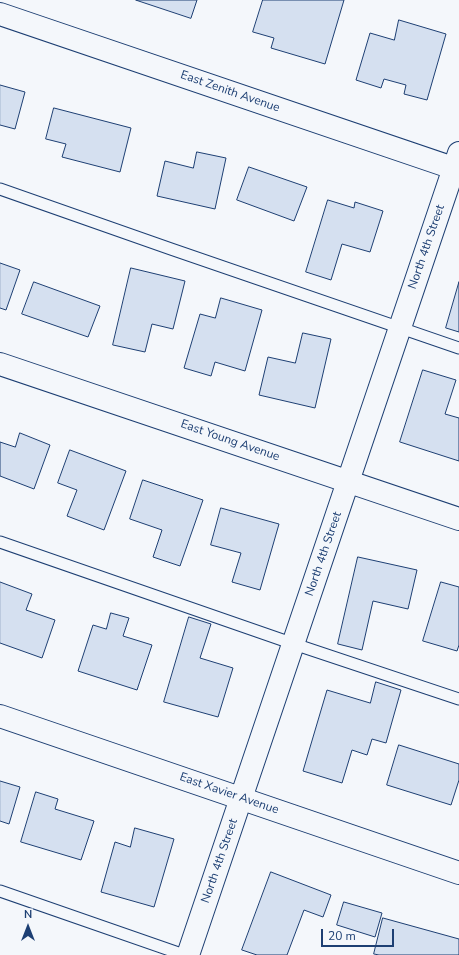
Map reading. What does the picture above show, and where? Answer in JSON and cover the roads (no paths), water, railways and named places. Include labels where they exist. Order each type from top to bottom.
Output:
[{"type":"street","name":"East Zenith Avenue","points":[[0,14],[457,164]]},
{"type":"street","name":"North 4th Street","points":[[188,955],[457,164]]},
{"type":"street","name":"East Young Avenue","points":[[0,364],[459,519]]},
{"type":"street","name":"East Xavier Avenue","points":[[0,716],[459,873]]},
{"type":"lane","points":[[0,189],[459,348]]},
{"type":"lane","points":[[0,542],[294,644],[459,699]]},
{"type":"lane","points":[[0,891],[184,955]]}]
